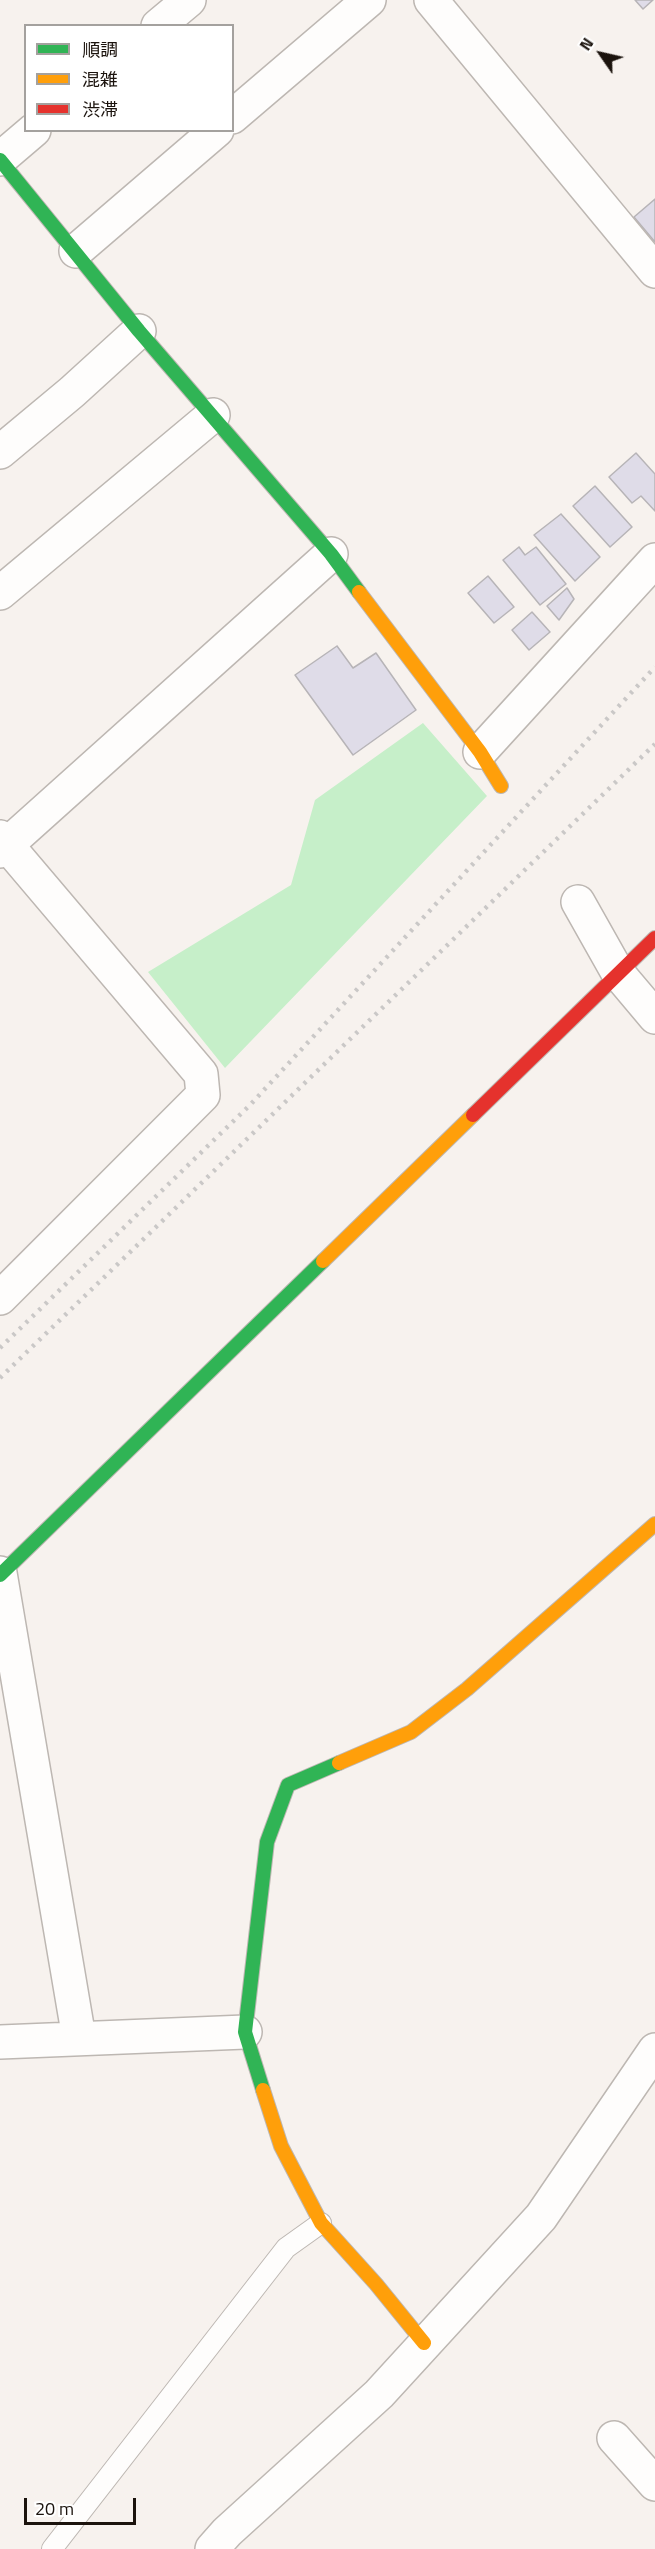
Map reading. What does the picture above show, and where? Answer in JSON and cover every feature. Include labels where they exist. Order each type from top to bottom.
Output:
[{"type":"street","points":[[160,24],[189,0]]},
{"type":"street","points":[[234,115],[369,0]]},
{"type":"street","points":[[431,0],[655,271]]},
{"type":"street","points":[[32,132],[0,159],[139,331],[331,554],[480,752],[501,786]]},
{"type":"street","points":[[76,251],[215,132]]},
{"type":"street","points":[[0,452],[72,392],[139,331]]},
{"type":"street","points":[[0,593],[213,415]]},
{"type":"street","points":[[0,1298],[203,1095],[201,1074],[2,844],[331,554]]},
{"type":"street","points":[[480,752],[655,560]]},
{"type":"street","points":[[578,902],[618,972],[655,1017]]},
{"type":"street","points":[[79,2038],[0,1574],[655,938]]},
{"type":"street","points":[[424,2343],[376,2284],[321,2223],[281,2146],[246,2032],[267,1842],[288,1785],[411,1732],[467,1689],[655,1524]]},
{"type":"street","points":[[0,2042],[246,2032]]},
{"type":"street","points":[[212,2549],[227,2532],[379,2394],[541,2217],[655,2050]]},
{"type":"street","points":[[614,2438],[655,2484]]},
{"type":"lane","points":[[52,2549],[286,2248],[321,2223]]},
{"type":"green space","points":[[423,723],[487,796],[225,1068],[148,972],[291,885],[315,800]]},
{"type":"building","points":[[635,0],[653,0],[643,9]]},
{"type":"building","points":[[655,199],[655,242],[634,217]]},
{"type":"building","points":[[636,453],[655,474],[655,511],[641,496],[632,503],[609,477]]},
{"type":"building","points":[[595,486],[632,527],[610,547],[573,506]]},
{"type":"building","points":[[561,514],[600,557],[575,581],[534,535]]},
{"type":"building","points":[[519,547],[525,555],[536,547],[566,584],[540,605],[503,560]]},
{"type":"building","points":[[488,576],[514,607],[494,623],[468,593]]},
{"type":"building","points":[[567,588],[574,599],[559,620],[547,606]]},
{"type":"building","points":[[532,612],[550,632],[529,650],[512,630]]},
{"type":"building","points":[[337,646],[353,668],[376,653],[416,710],[353,755],[295,675]]},
{"type":"railway","points":[[0,1348],[251,1104],[655,667]]},
{"type":"railway","points":[[0,1378],[655,744]]},
{"type":"traffic: fast","points":[[0,160],[139,331],[331,554],[359,592]]},
{"type":"traffic: fast","points":[[0,1575],[323,1261]]},
{"type":"traffic: fast","points":[[263,2090],[245,2032],[267,1842],[288,1785],[339,1763]]},
{"type":"traffic: slow","points":[[359,592],[480,752],[501,786]]},
{"type":"traffic: slow","points":[[323,1261],[473,1115]]},
{"type":"traffic: slow","points":[[339,1763],[411,1732],[467,1689],[655,1524]]},
{"type":"traffic: slow","points":[[263,2090],[281,2146],[321,2223],[376,2284],[424,2343]]},
{"type":"traffic: jam","points":[[473,1115],[655,938]]}]
